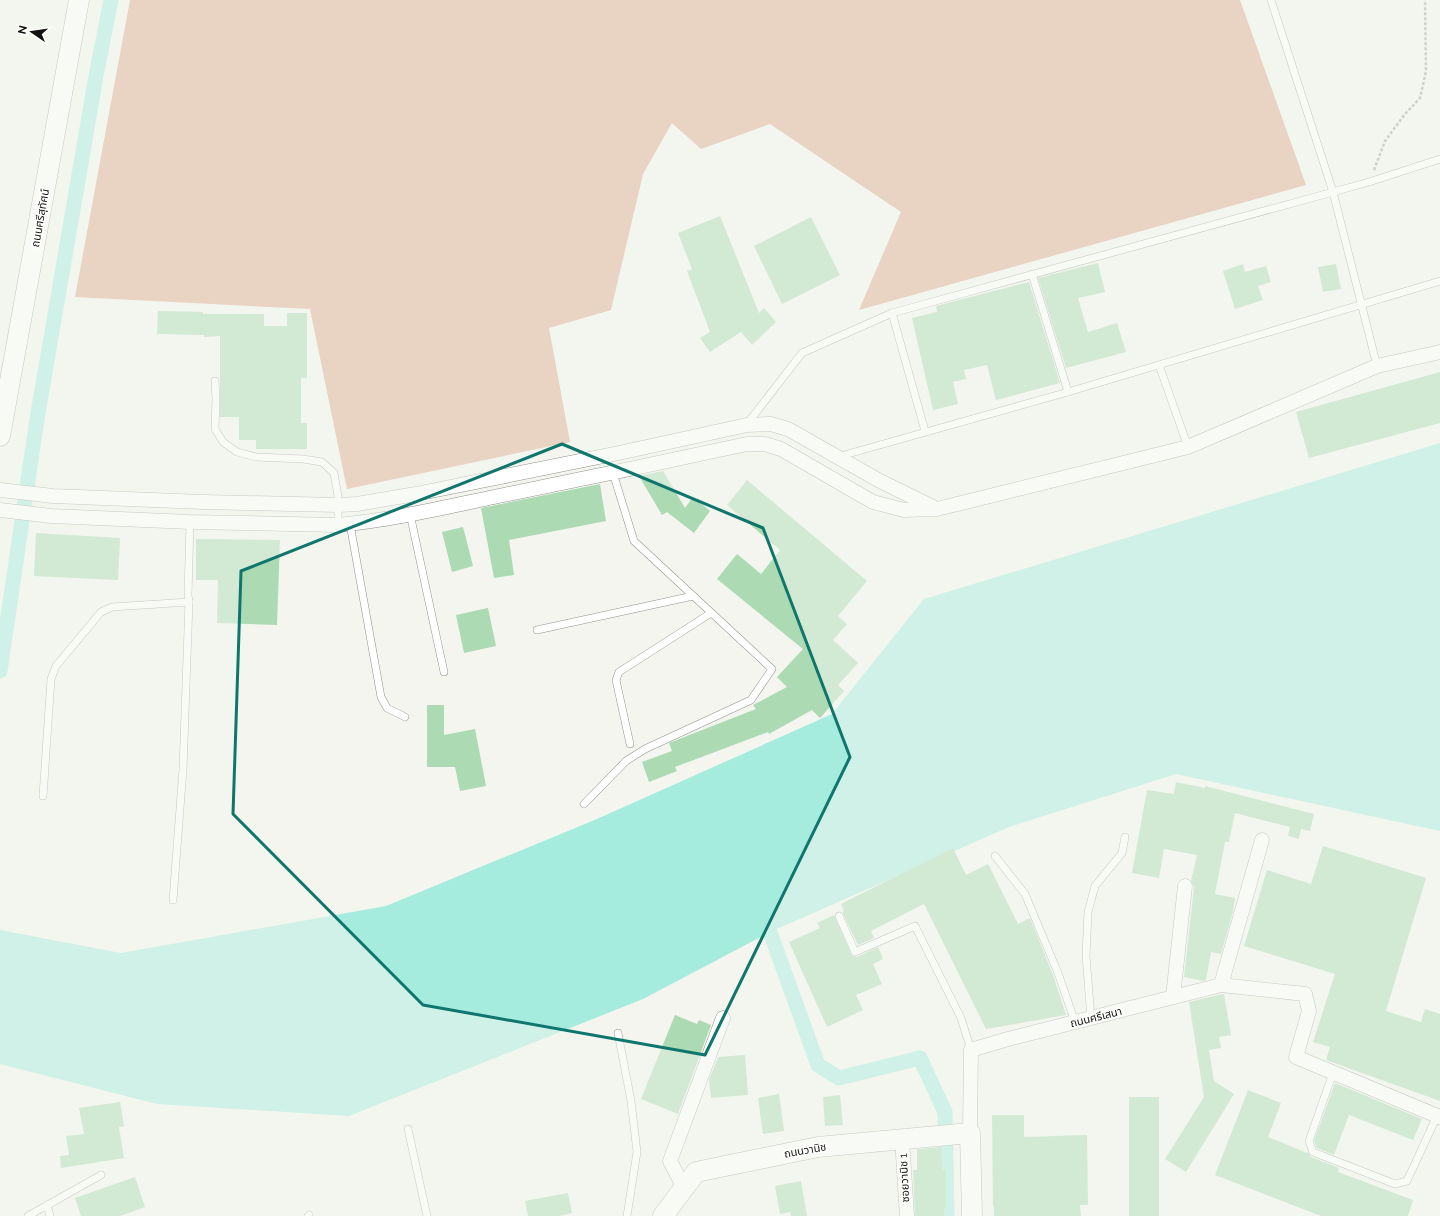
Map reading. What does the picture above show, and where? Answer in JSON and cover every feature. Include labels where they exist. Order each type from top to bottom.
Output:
[{"type":"street","name":"ถนนศรีสุทัศน์","points":[[0,436],[80,0]]},
{"type":"street","points":[[4,511],[51,516],[190,522],[344,524],[410,514],[747,444],[765,444],[781,449],[873,502],[904,510],[937,509],[1188,447],[1378,366],[1440,352]]},
{"type":"street","points":[[5,491],[53,496],[203,502],[339,505],[356,504],[416,494],[619,453],[747,425],[771,424],[788,429],[880,482],[937,509]]},
{"type":"street","points":[[1262,840],[1221,985],[1305,994],[1309,1011],[1296,1057],[1439,1117]]},
{"type":"street","points":[[1173,997],[1185,886]]},
{"type":"street","name":"ถนนศรีเสนา","points":[[971,1050],[1008,1039],[1221,985]]},
{"type":"street","points":[[684,1188],[670,1161],[723,1018]]},
{"type":"street","points":[[971,1050],[970,1133],[972,1216]]},
{"type":"street","name":"ถนนวานิช","points":[[663,1216],[696,1172],[818,1147],[970,1133]]},
{"type":"street","name":"ซอยวานิช 1","points":[[902,1139],[907,1216]]},
{"type":"lane","points":[[1271,0],[1333,192],[1378,366]]},
{"type":"lane","points":[[747,425],[802,352],[892,313],[1369,182],[1440,159]]},
{"type":"lane","points":[[1032,274],[1068,392]]},
{"type":"lane","points":[[837,457],[1068,392],[1440,281]]},
{"type":"lane","points":[[892,313],[925,431]]},
{"type":"lane","points":[[1159,365],[1188,447]]},
{"type":"lane","points":[[215,381],[215,429],[223,442],[237,452],[256,457],[303,459],[322,462],[334,473],[339,505],[381,697],[387,708],[405,717]]},
{"type":"lane","points":[[584,804],[626,761],[646,749],[751,700],[772,669],[634,541],[613,473]]},
{"type":"lane","points":[[410,514],[444,672]]},
{"type":"lane","points":[[173,900],[183,769],[189,602],[190,522]]},
{"type":"lane","points":[[537,630],[693,596]]},
{"type":"lane","points":[[43,796],[52,679],[56,666],[101,612],[112,607],[124,605],[189,602]]},
{"type":"lane","points":[[630,744],[616,680],[619,672],[711,613]]},
{"type":"lane","points":[[1091,1018],[1086,956],[1088,912],[1095,886],[1122,853],[1125,836]]},
{"type":"lane","points":[[995,856],[1025,894],[1058,972],[1075,1022]]},
{"type":"lane","points":[[839,916],[855,952],[916,926],[961,1018],[971,1050]]},
{"type":"lane","points":[[618,1033],[631,1101],[637,1152],[627,1216]]},
{"type":"lane","points":[[1333,1073],[1309,1141],[1313,1152],[1396,1184],[1407,1181],[1439,1117]]},
{"type":"lane","points":[[408,1129],[427,1216]]},
{"type":"lane","points":[[28,1216],[101,1175]]},
{"type":"lane","points":[[47,1205],[50,1216]]},
{"type":"path","points":[[1369,182],[1385,141],[1405,114],[1420,98],[1426,71],[1425,0]]},
{"type":"highlighted area","points":[[562,444],[763,528],[850,757],[705,1055],[423,1005],[233,814],[241,571]]},
{"type":"shaded area","points":[[130,0],[1240,0],[1306,185],[859,310],[901,212],[770,124],[701,149],[672,123],[643,174],[611,310],[549,328],[570,442],[347,489],[310,309],[75,297]]},
{"type":"water","points":[[1440,443],[1440,831],[1176,774],[1009,827],[770,932],[643,999],[349,1116],[157,1104],[0,1064],[0,930],[121,953],[386,906],[597,819],[832,714],[924,599]]},
{"type":"building","points":[[720,216],[759,313],[764,308],[776,322],[752,345],[741,332],[710,352],[700,338],[710,332],[687,271],[692,269],[678,233]]},
{"type":"building","points":[[811,217],[840,275],[782,304],[754,246]]},
{"type":"building","points":[[1098,263],[1105,292],[1078,298],[1088,332],[1117,323],[1126,352],[1066,368],[1038,278]]},
{"type":"building","points":[[1243,264],[1245,272],[1266,266],[1271,282],[1258,286],[1263,300],[1235,309],[1223,271]]},
{"type":"building","points":[[1336,264],[1341,289],[1323,292],[1318,267]]},
{"type":"building","points":[[1029,282],[1060,383],[996,400],[987,365],[964,370],[966,379],[953,382],[958,404],[933,410],[912,318],[937,312],[936,306]]},
{"type":"building","points":[[158,311],[203,312],[203,314],[264,314],[264,326],[287,326],[287,313],[307,313],[307,378],[301,378],[301,423],[307,423],[307,449],[256,449],[256,440],[239,440],[239,417],[220,417],[220,336],[204,337],[204,335],[157,334]]},
{"type":"building","points":[[1440,372],[1440,423],[1309,458],[1296,412]]},
{"type":"building","points":[[663,471],[685,508],[693,497],[710,511],[694,533],[667,512],[662,515],[639,476]]},
{"type":"building","points":[[747,480],[867,581],[838,616],[847,624],[833,640],[858,663],[838,685],[844,691],[820,718],[812,710],[769,734],[768,732],[675,767],[677,771],[649,782],[642,762],[672,751],[669,743],[756,709],[753,705],[787,687],[777,677],[803,649],[717,579],[737,554],[761,574],[780,550],[727,505]]},
{"type":"building","points":[[600,484],[606,521],[509,540],[514,575],[494,578],[481,508]]},
{"type":"building","points":[[463,527],[473,566],[452,572],[442,532]]},
{"type":"building","points":[[36,533],[120,538],[118,580],[34,576]]},
{"type":"building","points":[[196,539],[280,540],[277,625],[217,623],[218,580],[196,580]]},
{"type":"building","points":[[488,608],[496,646],[464,653],[456,615]]},
{"type":"building","points":[[427,705],[444,705],[444,735],[475,729],[486,786],[460,791],[455,767],[427,767]]},
{"type":"building","points":[[1176,782],[1205,788],[1205,786],[1314,814],[1310,831],[1301,829],[1299,839],[1288,836],[1290,827],[1235,813],[1229,842],[1225,842],[1215,894],[1235,898],[1233,912],[1221,954],[1211,952],[1206,980],[1203,981],[1184,977],[1194,887],[1191,881],[1197,855],[1164,849],[1159,878],[1132,873],[1147,790],[1174,794]]},
{"type":"building","points":[[1323,846],[1426,878],[1386,1011],[1421,1022],[1425,1009],[1440,1014],[1440,1101],[1326,1060],[1330,1047],[1313,1042],[1335,974],[1244,946],[1267,870],[1311,884]]},
{"type":"building","points":[[953,848],[966,875],[988,864],[1018,924],[1030,918],[1053,975],[1066,1015],[986,1029],[924,904],[871,931],[874,938],[858,945],[842,912],[844,911],[841,904]]},
{"type":"building","points":[[834,915],[852,956],[857,957],[878,947],[883,959],[873,964],[882,984],[856,995],[863,1010],[827,1027],[789,942],[820,928],[817,923]]},
{"type":"building","points":[[1224,994],[1231,1035],[1219,1037],[1221,1048],[1209,1050],[1214,1081],[1234,1094],[1186,1172],[1165,1159],[1204,1097],[1189,1002]]},
{"type":"building","points":[[675,1015],[697,1024],[699,1020],[711,1025],[678,1114],[641,1099]]},
{"type":"building","points":[[745,1055],[748,1095],[711,1098],[709,1080],[718,1057]]},
{"type":"building","points":[[1335,1083],[1422,1119],[1413,1140],[1349,1115],[1334,1155],[1317,1148],[1314,1141]]},
{"type":"building","points":[[1248,1090],[1281,1103],[1268,1137],[1307,1153],[1308,1152],[1311,1157],[1339,1168],[1338,1172],[1413,1200],[1408,1216],[1321,1216],[1215,1175]]},
{"type":"building","points":[[779,1094],[784,1131],[763,1134],[758,1098]]},
{"type":"building","points":[[840,1095],[843,1125],[825,1126],[823,1097]]},
{"type":"building","points":[[1129,1097],[1159,1097],[1159,1216],[1129,1216]]},
{"type":"building","points":[[120,1102],[124,1126],[119,1127],[124,1158],[61,1168],[60,1156],[69,1155],[66,1136],[84,1134],[79,1108]]},
{"type":"building","points":[[992,1115],[1024,1115],[1024,1137],[1087,1135],[1088,1205],[1080,1205],[1081,1216],[994,1216]]},
{"type":"building","points":[[941,1147],[942,1170],[946,1170],[946,1208],[944,1208],[944,1216],[915,1216],[913,1170],[917,1170],[917,1149]]},
{"type":"building","points":[[135,1177],[145,1207],[120,1216],[81,1216],[75,1198]]},
{"type":"building","points":[[801,1181],[807,1216],[791,1216],[790,1212],[780,1214],[775,1186]]},
{"type":"building","points":[[568,1193],[572,1213],[559,1216],[528,1216],[525,1201]]},
{"type":"waterway","points":[[0,671],[37,419],[96,76],[111,0]]},
{"type":"waterway","points":[[770,932],[818,1065],[839,1078],[920,1058],[945,1112],[947,1216]]}]
